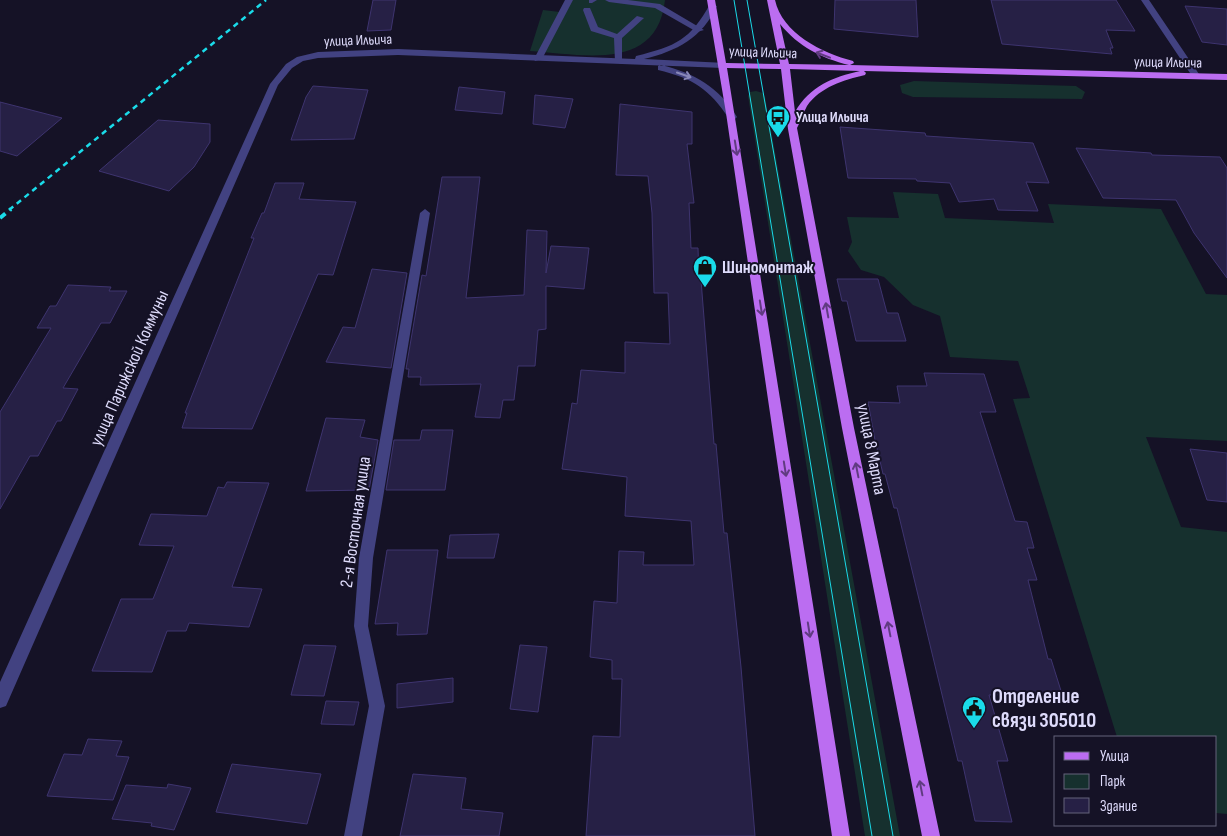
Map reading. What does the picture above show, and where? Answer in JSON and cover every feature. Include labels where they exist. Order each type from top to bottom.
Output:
[{"type":"main road","points":[[771,0],[776,14],[795,37],[814,52],[835,60],[887,70]]},
{"type":"main road","points":[[712,3],[732,117],[840,836]]},
{"type":"main road","name":"улица 8 Марта","points":[[776,14],[793,129],[848,428],[931,836]]},
{"type":"main road","name":"улица Ильича","points":[[723,65],[1227,77]]},
{"type":"main road","points":[[793,129],[797,116],[804,105],[815,92],[833,80],[887,70]]},
{"type":"street","points":[[538,59],[569,0]]},
{"type":"street","points":[[610,0],[640,6],[657,6],[700,30]]},
{"type":"street","points":[[1145,0],[1197,77]]},
{"type":"street","points":[[619,62],[659,53],[684,41],[700,30],[709,18],[712,3]]},
{"type":"street","points":[[587,10],[594,29],[618,37]]},
{"type":"street","points":[[618,37],[640,18]]},
{"type":"street","points":[[618,37],[619,62]]},
{"type":"street","name":"улица Ильича","points":[[300,59],[318,55],[398,52],[723,65]]},
{"type":"street","name":"улица Парижской Коммуны","points":[[0,700],[274,84],[289,66],[300,59]]},
{"type":"street","points":[[619,62],[668,69],[696,79],[718,95],[732,117]]},
{"type":"street","name":"2-я Восточная улица","points":[[353,836],[376,706],[361,626],[366,558],[425,213]]},
{"type":"green space","points":[[566,0],[665,0],[659,23],[648,39],[632,49],[614,54],[593,55],[530,51],[543,10],[560,12]]},
{"type":"green space","points":[[914,81],[1076,86],[1085,92],[1082,99],[913,97],[902,93],[900,85]]},
{"type":"green space","points":[[750,92],[763,93],[765,97],[900,836],[865,836],[748,96]]},
{"type":"green space","points":[[893,192],[938,194],[945,218],[1054,223],[1048,204],[1161,209],[1206,294],[1227,295],[1227,441],[1146,437],[1181,527],[1227,532],[1227,814],[1217,813],[1217,736],[1117,736],[1013,399],[1030,398],[1018,361],[950,357],[940,316],[913,305],[884,277],[861,270],[848,251],[852,242],[847,217],[899,218]]},
{"type":"building","points":[[373,0],[396,0],[391,30],[367,31]]},
{"type":"building","points":[[835,0],[916,0],[918,37],[834,29]]},
{"type":"building","points":[[991,0],[1116,0],[1135,31],[1106,30],[1113,48],[1110,48],[1112,54],[1002,44]]},
{"type":"building","points":[[1185,6],[1227,9],[1227,45],[1202,42]]},
{"type":"building","points":[[313,86],[368,90],[354,139],[291,140],[306,97]]},
{"type":"building","points":[[459,87],[505,92],[502,114],[455,110]]},
{"type":"building","points":[[535,95],[573,99],[565,128],[533,124]]},
{"type":"building","points":[[0,102],[62,118],[17,156],[0,151]]},
{"type":"building","points":[[620,104],[692,112],[692,144],[687,144],[694,203],[689,203],[691,248],[698,248],[699,280],[701,280],[714,444],[716,444],[724,533],[727,533],[741,667],[755,836],[586,836],[593,736],[620,737],[622,679],[612,679],[612,660],[590,657],[594,601],[617,603],[619,551],[644,552],[643,565],[694,565],[691,521],[625,516],[627,477],[562,469],[572,403],[577,404],[581,370],[625,373],[625,342],[670,344],[668,293],[654,293],[652,213],[648,176],[616,175]]},
{"type":"building","points":[[158,120],[210,124],[210,142],[194,167],[169,191],[99,171]]},
{"type":"building","points":[[840,127],[925,133],[926,136],[1033,143],[1049,183],[1026,182],[1038,211],[998,210],[994,199],[959,202],[950,183],[917,181],[916,179],[848,178]]},
{"type":"building","points":[[1076,148],[1151,153],[1152,155],[1220,157],[1227,168],[1227,278],[1194,233],[1176,200],[1103,198]]},
{"type":"building","points":[[442,177],[480,177],[466,298],[524,295],[527,230],[547,231],[546,273],[551,246],[589,248],[584,289],[546,286],[546,329],[538,330],[535,366],[518,366],[514,400],[503,400],[500,418],[475,417],[481,384],[420,385],[421,377],[408,377],[409,369],[406,369],[422,275],[426,276]]},
{"type":"building","points":[[275,183],[304,183],[299,199],[356,202],[333,275],[318,274],[252,429],[182,428],[187,413],[185,413],[254,238],[251,238],[262,213],[264,213]]},
{"type":"building","points":[[372,269],[407,273],[391,368],[326,362],[343,327],[355,328]]},
{"type":"building","points":[[837,279],[878,279],[887,313],[898,313],[906,341],[856,341],[847,301],[842,301]]},
{"type":"building","points":[[68,285],[111,287],[109,291],[127,291],[110,323],[101,323],[63,388],[78,389],[61,421],[57,421],[38,456],[30,456],[0,509],[0,412],[51,328],[37,328],[50,306],[56,306]]},
{"type":"building","points":[[924,373],[984,374],[996,412],[980,412],[1015,521],[1027,522],[1034,548],[1027,548],[1037,580],[1028,580],[1048,659],[1051,659],[1062,694],[989,695],[1008,761],[997,761],[1012,822],[975,821],[962,761],[958,761],[897,508],[894,508],[885,474],[883,474],[875,440],[868,402],[900,403],[897,386],[927,386]]},
{"type":"building","points":[[326,418],[365,420],[360,437],[378,440],[369,490],[306,491]]},
{"type":"building","points":[[422,430],[453,430],[445,490],[386,490],[394,440],[420,440]]},
{"type":"building","points":[[1190,449],[1227,453],[1227,502],[1207,500]]},
{"type":"building","points":[[227,482],[269,483],[232,587],[262,589],[249,627],[189,623],[186,631],[167,631],[152,672],[92,671],[121,599],[153,599],[174,546],[139,545],[151,514],[207,516],[218,487],[224,488]]},
{"type":"building","points":[[499,534],[494,558],[447,558],[450,535]]},
{"type":"building","points":[[387,550],[438,550],[427,634],[397,635],[398,623],[375,624]]},
{"type":"building","points":[[304,645],[336,646],[324,696],[291,695]]},
{"type":"building","points":[[520,645],[547,647],[538,712],[510,709]]},
{"type":"building","points":[[453,678],[453,702],[397,708],[397,684]]},
{"type":"building","points":[[326,701],[359,702],[354,725],[321,724]]},
{"type":"building","points":[[88,739],[122,741],[116,756],[129,757],[113,800],[47,796],[64,754],[82,755]]},
{"type":"building","points":[[232,764],[321,774],[307,824],[216,812]]},
{"type":"building","points":[[413,774],[466,778],[461,809],[503,813],[499,836],[400,836]]},
{"type":"building","points":[[168,784],[191,788],[174,830],[151,826],[152,823],[112,819],[126,785],[167,788]]},
{"type":"tram line","points":[[734,0],[872,836]]},
{"type":"tram line","points":[[747,0],[893,836]]},
{"type":"railway","points":[[9,210],[266,0]]},
{"type":"railway","points":[[0,218],[11,209]]},
{"type":"place","name":"Улица Ильича","points":[[778,138]]},
{"type":"place","name":"Шиномонтаж","points":[[705,288]]},
{"type":"place","name":"Отделение связи 305010","points":[[974,729]]}]
